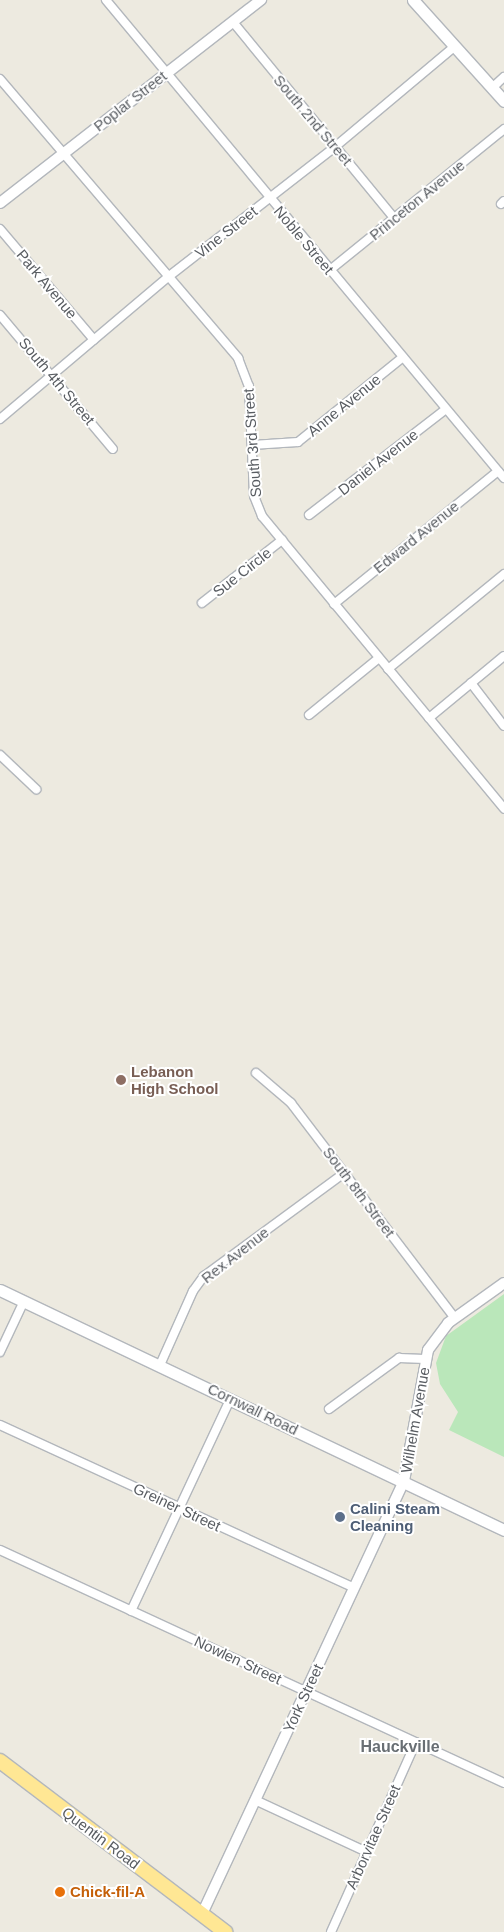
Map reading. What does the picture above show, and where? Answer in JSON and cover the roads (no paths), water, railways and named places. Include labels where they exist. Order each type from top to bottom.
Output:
[{"type":"highway","name":"Quentin Road","points":[[0,1761],[226,1932]]},
{"type":"main road","points":[[413,0],[504,101]]},
{"type":"main road","name":"Cornwall Road","points":[[0,1290],[504,1530]]},
{"type":"street","name":"Noble Street","points":[[106,0],[504,478]]},
{"type":"street","name":"Poplar Street","points":[[0,203],[261,0]]},
{"type":"street","name":"South 2nd Street","points":[[232,22],[394,218]]},
{"type":"street","name":"Vine Street","points":[[0,419],[168,277],[336,146],[455,46]]},
{"type":"street","points":[[492,88],[504,77]]},
{"type":"street","name":"South 3rd Street","points":[[0,79],[244,368],[249,386],[256,505],[334,604],[504,809]]},
{"type":"street","name":"Princeton Avenue","points":[[330,270],[504,129]]},
{"type":"street","name":"Park Avenue","points":[[0,229],[94,340]]},
{"type":"street","name":"South 4th Street","points":[[0,315],[113,448]]},
{"type":"street","name":"Anne Avenue","points":[[252,445],[298,442],[402,357]]},
{"type":"street","name":"Daniel Avenue","points":[[309,515],[446,409]]},
{"type":"street","name":"Edward Avenue","points":[[334,604],[498,471]]},
{"type":"street","name":"Sue Circle","points":[[202,603],[282,540]]},
{"type":"street","points":[[388,668],[504,574]]},
{"type":"street","points":[[429,718],[504,656]]},
{"type":"street","points":[[309,715],[379,658]]},
{"type":"street","points":[[471,683],[504,726]]},
{"type":"street","points":[[0,755],[36,789]]},
{"type":"street","name":"South 8th Street","points":[[256,1073],[291,1103],[455,1318]]},
{"type":"street","name":"Rex Avenue","points":[[160,1365],[192,1291],[204,1276],[344,1172]]},
{"type":"street","name":"Wilhelm Avenue","points":[[404,1481],[426,1358],[436,1335],[455,1318],[504,1282]]},
{"type":"street","points":[[0,1352],[24,1302]]},
{"type":"street","name":"Wilhelm Avenue","points":[[329,1409],[399,1358],[426,1358]]},
{"type":"street","points":[[131,1611],[230,1398]]},
{"type":"street","name":"Greiner Street","points":[[0,1425],[354,1588]]},
{"type":"street","name":"York Street","points":[[202,1914],[404,1481]]},
{"type":"street","name":"Nowlen Street","points":[[0,1550],[504,1783]]},
{"type":"street","name":"Arborvitae Street","points":[[331,1932],[416,1742]]},
{"type":"street","points":[[255,1800],[368,1852]]},
{"type":"place","name":"Lebanon High School","points":[[121,1080]]},
{"type":"place","name":"Calini Steam Cleaning","points":[[340,1517]]},
{"type":"place","name":"Chick-fil-A","points":[[60,1892]]},
{"type":"district","name":"Hauckville","points":[[400,1747]]}]
